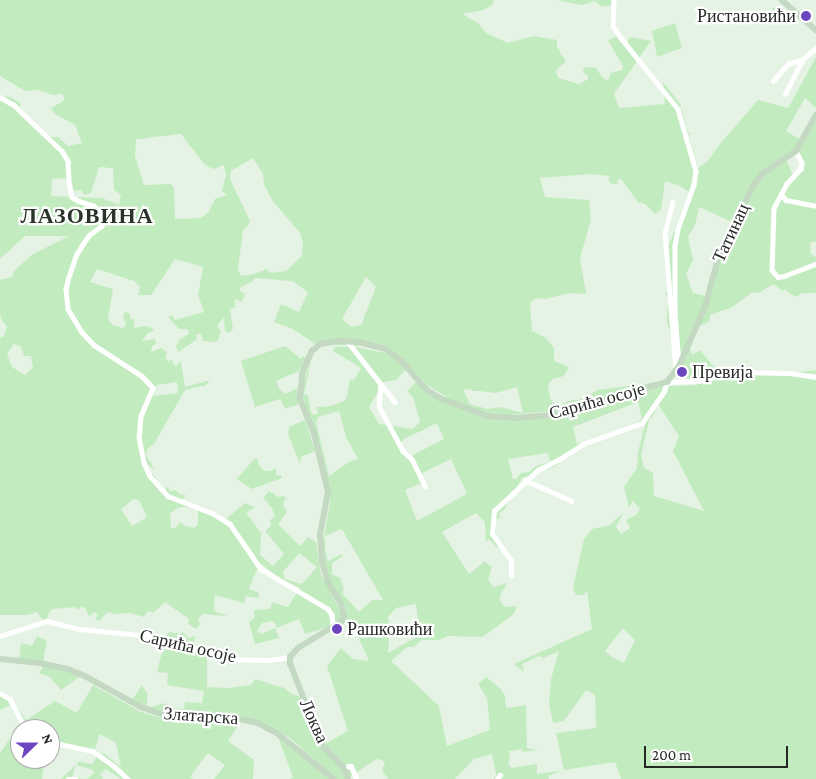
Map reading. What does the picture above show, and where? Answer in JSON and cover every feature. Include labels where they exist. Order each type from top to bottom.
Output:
[{"type":"street","points":[[614,0],[613,26],[620,38],[678,109],[696,171],[694,185],[678,229],[675,246],[678,368]]},
{"type":"street","points":[[782,0],[816,30]]},
{"type":"street","points":[[773,81],[788,64],[803,58],[816,48]]},
{"type":"street","points":[[785,94],[803,58]]},
{"type":"street","points":[[0,97],[14,105],[62,151],[68,161],[72,197],[79,202],[94,206],[101,214],[102,226],[84,243],[77,254],[68,277],[66,289],[68,309],[82,332],[94,345],[142,376],[153,388],[141,416],[139,437],[144,463],[150,476],[168,496],[212,513],[230,524],[261,569],[328,609],[332,615],[333,627],[298,648],[290,657]]},
{"type":"street","name":"Татинац","points":[[678,368],[705,307],[718,258],[753,186],[762,174],[796,151],[816,115]]},
{"type":"street","points":[[796,151],[802,163],[802,169],[781,194],[774,208],[772,270],[778,277],[816,264]]},
{"type":"street","points":[[781,194],[786,200],[816,206]]},
{"type":"street","points":[[674,202],[665,233],[678,368]]},
{"type":"street","name":"Сарића осоје","points":[[333,627],[340,622],[344,610],[328,584],[322,562],[320,535],[328,492],[314,434],[300,399],[300,384],[315,347],[328,342],[348,342],[386,349],[402,361],[426,389],[440,398],[488,416],[516,418],[554,415],[667,382],[678,368]]},
{"type":"street","points":[[348,342],[394,402]]},
{"type":"street","points":[[511,576],[511,561],[492,534],[491,523],[494,511],[525,480],[538,470],[583,444],[642,423],[664,391],[667,382],[699,381],[734,372],[816,377]]},
{"type":"street","points":[[381,384],[379,406],[403,451],[412,459],[425,486]]},
{"type":"street","points":[[525,480],[572,501]]},
{"type":"street","name":"Сарића осоје","points":[[0,636],[47,621],[80,629],[160,638],[228,658],[268,660],[290,657]]},
{"type":"street","name":"Локва","points":[[290,657],[293,674],[320,740],[324,748],[343,767],[348,779]]},
{"type":"street","name":"Златарска","points":[[0,660],[56,666],[78,672],[141,707],[167,716],[235,718],[258,723],[277,733],[334,779]]},
{"type":"street","points":[[0,693],[10,699],[20,719]]},
{"type":"street","points":[[60,744],[93,751],[128,779]]},
{"type":"street","points":[[343,767],[351,766],[357,779]]},
{"type":"street","points":[[68,779],[76,779]]},
{"type":"green space","points":[[0,0],[494,0],[492,5],[484,10],[462,14],[478,23],[486,33],[508,43],[534,36],[557,40],[557,47],[566,62],[556,70],[558,78],[579,84],[588,79],[588,76],[583,72],[584,67],[596,68],[602,77],[608,81],[611,73],[622,70],[623,66],[608,40],[617,36],[627,43],[630,37],[651,41],[614,94],[619,108],[665,104],[663,82],[680,104],[698,168],[708,161],[758,100],[788,108],[816,57],[816,108],[805,98],[786,131],[799,139],[816,111],[816,242],[811,242],[810,253],[816,257],[816,293],[802,293],[797,297],[785,289],[782,291],[774,284],[758,293],[753,292],[732,307],[710,315],[710,321],[700,326],[690,348],[692,355],[700,350],[714,367],[725,370],[801,372],[816,370],[816,374],[806,373],[816,377],[816,779],[621,779],[615,762],[564,770],[556,733],[596,728],[595,695],[586,690],[564,721],[553,723],[549,704],[551,679],[559,651],[544,658],[539,656],[522,664],[524,672],[514,664],[592,629],[587,591],[584,595],[576,595],[573,588],[584,539],[592,529],[610,525],[623,513],[616,527],[621,534],[630,528],[626,520],[636,515],[640,509],[633,501],[629,508],[624,487],[637,468],[638,452],[646,421],[615,434],[642,419],[638,402],[573,427],[577,444],[605,438],[583,447],[553,467],[522,478],[504,510],[499,513],[500,518],[494,520],[496,535],[502,543],[498,548],[489,539],[486,542],[485,522],[476,513],[442,532],[469,574],[485,561],[492,567],[488,579],[493,587],[507,583],[499,598],[504,607],[517,606],[514,614],[482,637],[448,636],[439,640],[421,640],[414,647],[407,647],[391,661],[439,706],[447,746],[490,730],[487,698],[478,684],[486,677],[501,689],[505,696],[506,708],[526,705],[527,748],[537,750],[523,752],[522,749],[509,751],[510,759],[508,763],[511,768],[537,764],[537,774],[560,771],[548,776],[549,779],[494,779],[496,775],[492,754],[474,759],[455,779],[388,779],[382,770],[385,763],[377,759],[346,779],[337,779],[290,738],[264,723],[165,713],[132,700],[142,685],[147,693],[147,705],[151,707],[165,703],[166,707],[184,709],[185,702],[202,703],[204,691],[167,685],[168,673],[157,672],[165,640],[145,633],[166,636],[169,632],[180,634],[183,632],[188,638],[195,636],[194,643],[207,657],[207,687],[229,688],[251,685],[255,679],[284,688],[300,697],[327,743],[348,731],[327,666],[341,648],[353,659],[369,661],[351,620],[305,634],[299,619],[276,628],[276,624],[272,621],[262,623],[257,631],[262,634],[275,628],[279,638],[255,644],[249,622],[255,617],[254,610],[270,609],[272,602],[288,607],[300,588],[279,578],[262,564],[256,571],[249,589],[259,593],[258,598],[246,596],[244,603],[215,595],[214,611],[228,616],[203,614],[198,620],[200,624],[196,629],[188,624],[189,619],[165,602],[153,613],[148,611],[144,617],[130,613],[115,614],[108,612],[100,620],[95,620],[98,615],[95,612],[89,616],[86,609],[81,606],[79,610],[75,607],[53,609],[49,612],[47,619],[43,620],[37,612],[28,615],[0,615],[0,338],[4,336],[7,326],[2,321],[0,314],[0,280],[12,277],[14,271],[33,254],[69,236],[25,236],[0,259],[0,96],[11,97],[21,104],[16,111],[44,137],[58,137],[68,146],[82,143],[75,125],[55,114],[51,108],[65,100],[62,94],[52,95],[39,90],[25,91],[0,76]],"holes":[[[181,134],[205,165],[214,169],[224,165],[226,175],[222,191],[227,195],[215,199],[208,213],[201,218],[175,219],[174,188],[171,184],[144,185],[135,156],[136,139]],[[796,154],[800,164],[798,172],[793,175],[786,159]],[[253,158],[263,174],[264,184],[272,200],[300,233],[303,243],[302,256],[286,271],[271,273],[266,269],[255,274],[241,276],[238,269],[243,230],[250,221],[230,179],[231,171]],[[99,167],[113,168],[114,190],[121,195],[119,205],[102,198],[51,196],[52,179],[66,178],[72,183],[74,191],[82,190],[84,195],[91,193]],[[591,174],[610,176],[608,180],[612,184],[618,184],[617,180],[621,179],[638,202],[645,204],[655,214],[661,210],[665,181],[680,186],[689,192],[667,250],[672,288],[665,293],[668,298],[667,323],[672,337],[674,369],[682,366],[685,377],[698,385],[669,386],[658,382],[598,390],[579,400],[572,400],[556,407],[550,398],[548,385],[553,379],[564,376],[569,367],[554,361],[554,348],[546,338],[532,331],[530,303],[536,298],[546,299],[569,293],[586,294],[580,258],[591,220],[589,200],[545,197],[540,178]],[[699,207],[734,223],[705,296],[693,293],[686,274],[693,260],[688,237],[695,225]],[[175,259],[203,267],[198,295],[204,312],[175,320],[172,315],[168,317],[179,329],[188,329],[189,334],[180,339],[176,346],[178,352],[196,340],[197,334],[201,334],[203,341],[217,342],[221,332],[217,325],[224,318],[225,331],[229,333],[233,329],[230,309],[235,308],[235,299],[242,302],[245,294],[239,290],[241,287],[252,282],[255,278],[292,281],[308,292],[299,312],[281,304],[274,322],[293,329],[315,344],[383,346],[408,364],[427,385],[455,402],[482,412],[509,415],[561,410],[550,418],[506,420],[483,416],[434,397],[417,381],[407,391],[413,397],[420,422],[412,429],[379,424],[369,407],[384,382],[396,380],[406,369],[390,354],[356,347],[335,347],[333,351],[361,368],[354,380],[350,379],[347,397],[344,401],[331,406],[316,407],[318,413],[314,415],[311,413],[308,395],[304,394],[311,361],[301,389],[329,484],[330,502],[322,549],[328,580],[346,611],[340,610],[321,575],[316,542],[308,537],[300,546],[278,524],[287,512],[283,504],[286,498],[284,496],[278,497],[269,491],[263,498],[272,508],[275,516],[270,520],[271,526],[265,531],[284,554],[273,566],[260,555],[261,533],[246,513],[255,507],[245,503],[226,519],[234,527],[233,529],[216,518],[210,510],[182,500],[186,495],[181,495],[175,490],[170,491],[168,487],[166,488],[166,496],[162,494],[154,484],[156,478],[153,474],[147,474],[146,463],[155,470],[146,455],[148,448],[154,444],[185,390],[204,387],[210,380],[185,387],[181,361],[176,366],[174,365],[172,360],[168,361],[165,358],[167,352],[161,348],[151,352],[152,346],[156,344],[155,339],[142,341],[148,333],[154,331],[152,328],[145,326],[134,328],[134,319],[131,320],[129,313],[125,312],[123,317],[126,324],[123,328],[113,325],[108,319],[113,289],[90,282],[97,269],[134,281],[140,287],[138,295],[151,295]],[[366,277],[376,287],[361,325],[351,327],[342,319]],[[14,344],[21,347],[24,356],[31,356],[33,367],[25,375],[12,367],[7,354]],[[177,382],[178,393],[153,396],[157,385]],[[517,387],[523,413],[500,407],[487,409],[470,404],[463,389],[496,393]],[[658,404],[679,436],[673,451],[704,511],[654,496],[653,473],[644,468],[641,455],[649,420],[653,416]],[[339,411],[346,437],[358,459],[349,462],[329,476],[316,423],[318,417]],[[437,423],[444,439],[411,456],[400,443],[404,439]],[[548,453],[550,462],[536,466],[529,472],[521,473],[516,479],[513,479],[508,459]],[[451,459],[467,494],[417,521],[405,490],[425,482],[422,473]],[[134,499],[139,500],[147,517],[132,526],[121,509]],[[177,508],[198,509],[198,525],[194,528],[185,526],[180,522],[176,528],[171,528],[170,514]],[[342,529],[383,600],[372,600],[359,612],[342,593],[344,589],[340,578],[332,574],[332,563],[343,556],[342,554],[328,561],[325,549],[325,536]],[[299,553],[317,567],[302,584],[285,579],[283,572]],[[416,604],[420,635],[388,653],[390,627],[388,617],[396,608]],[[623,628],[635,640],[624,663],[605,651]]]},
{"type":"green space","points":[[556,0],[614,0],[610,6],[601,6],[595,1],[582,5]]},
{"type":"green space","points":[[776,7],[787,14],[778,23],[772,8]]},
{"type":"green space","points":[[675,23],[682,48],[657,57],[652,31]]},
{"type":"green space","points":[[285,346],[301,359],[304,356],[306,359],[299,371],[276,381],[279,388],[285,394],[297,388],[299,404],[285,409],[280,399],[255,407],[241,361]]},
{"type":"green space","points":[[305,420],[315,451],[301,457],[300,464],[288,434],[289,427]]},
{"type":"green space","points":[[254,459],[258,459],[258,464],[264,471],[276,468],[276,475],[281,475],[282,478],[252,489],[237,479]]},
{"type":"green space","points":[[37,636],[47,641],[43,661],[19,659],[21,643],[32,646]]},
{"type":"green space","points":[[43,667],[63,670],[79,677],[61,690],[50,677],[39,673]]},
{"type":"green space","points":[[93,685],[141,712],[164,719],[241,721],[228,741],[254,760],[253,779],[214,779],[225,765],[208,753],[190,777],[193,779],[121,779],[106,769],[100,774],[103,779],[87,779],[94,773],[93,770],[76,765],[72,777],[84,779],[61,779],[79,762],[93,764],[98,753],[60,743],[60,719],[28,719],[55,701],[77,713]],"holes":[[[100,734],[116,743],[121,767],[105,754],[99,753],[95,748]]]},
{"type":"green space","points":[[0,691],[10,697],[25,719],[23,719],[11,705],[0,710]]},
{"type":"green space","points":[[278,737],[329,779],[290,779],[293,777]]},
{"type":"green space","points":[[9,740],[10,769],[44,769],[42,779],[0,779],[0,753]]},
{"type":"place","name":"Ристановићи","points":[[806,16]]},
{"type":"place","name":"Превија","points":[[682,372]]},
{"type":"place","name":"Рашковићи","points":[[337,629]]},
{"type":"district","name":"ЛАЗОВИНА","points":[[87,216]]}]
